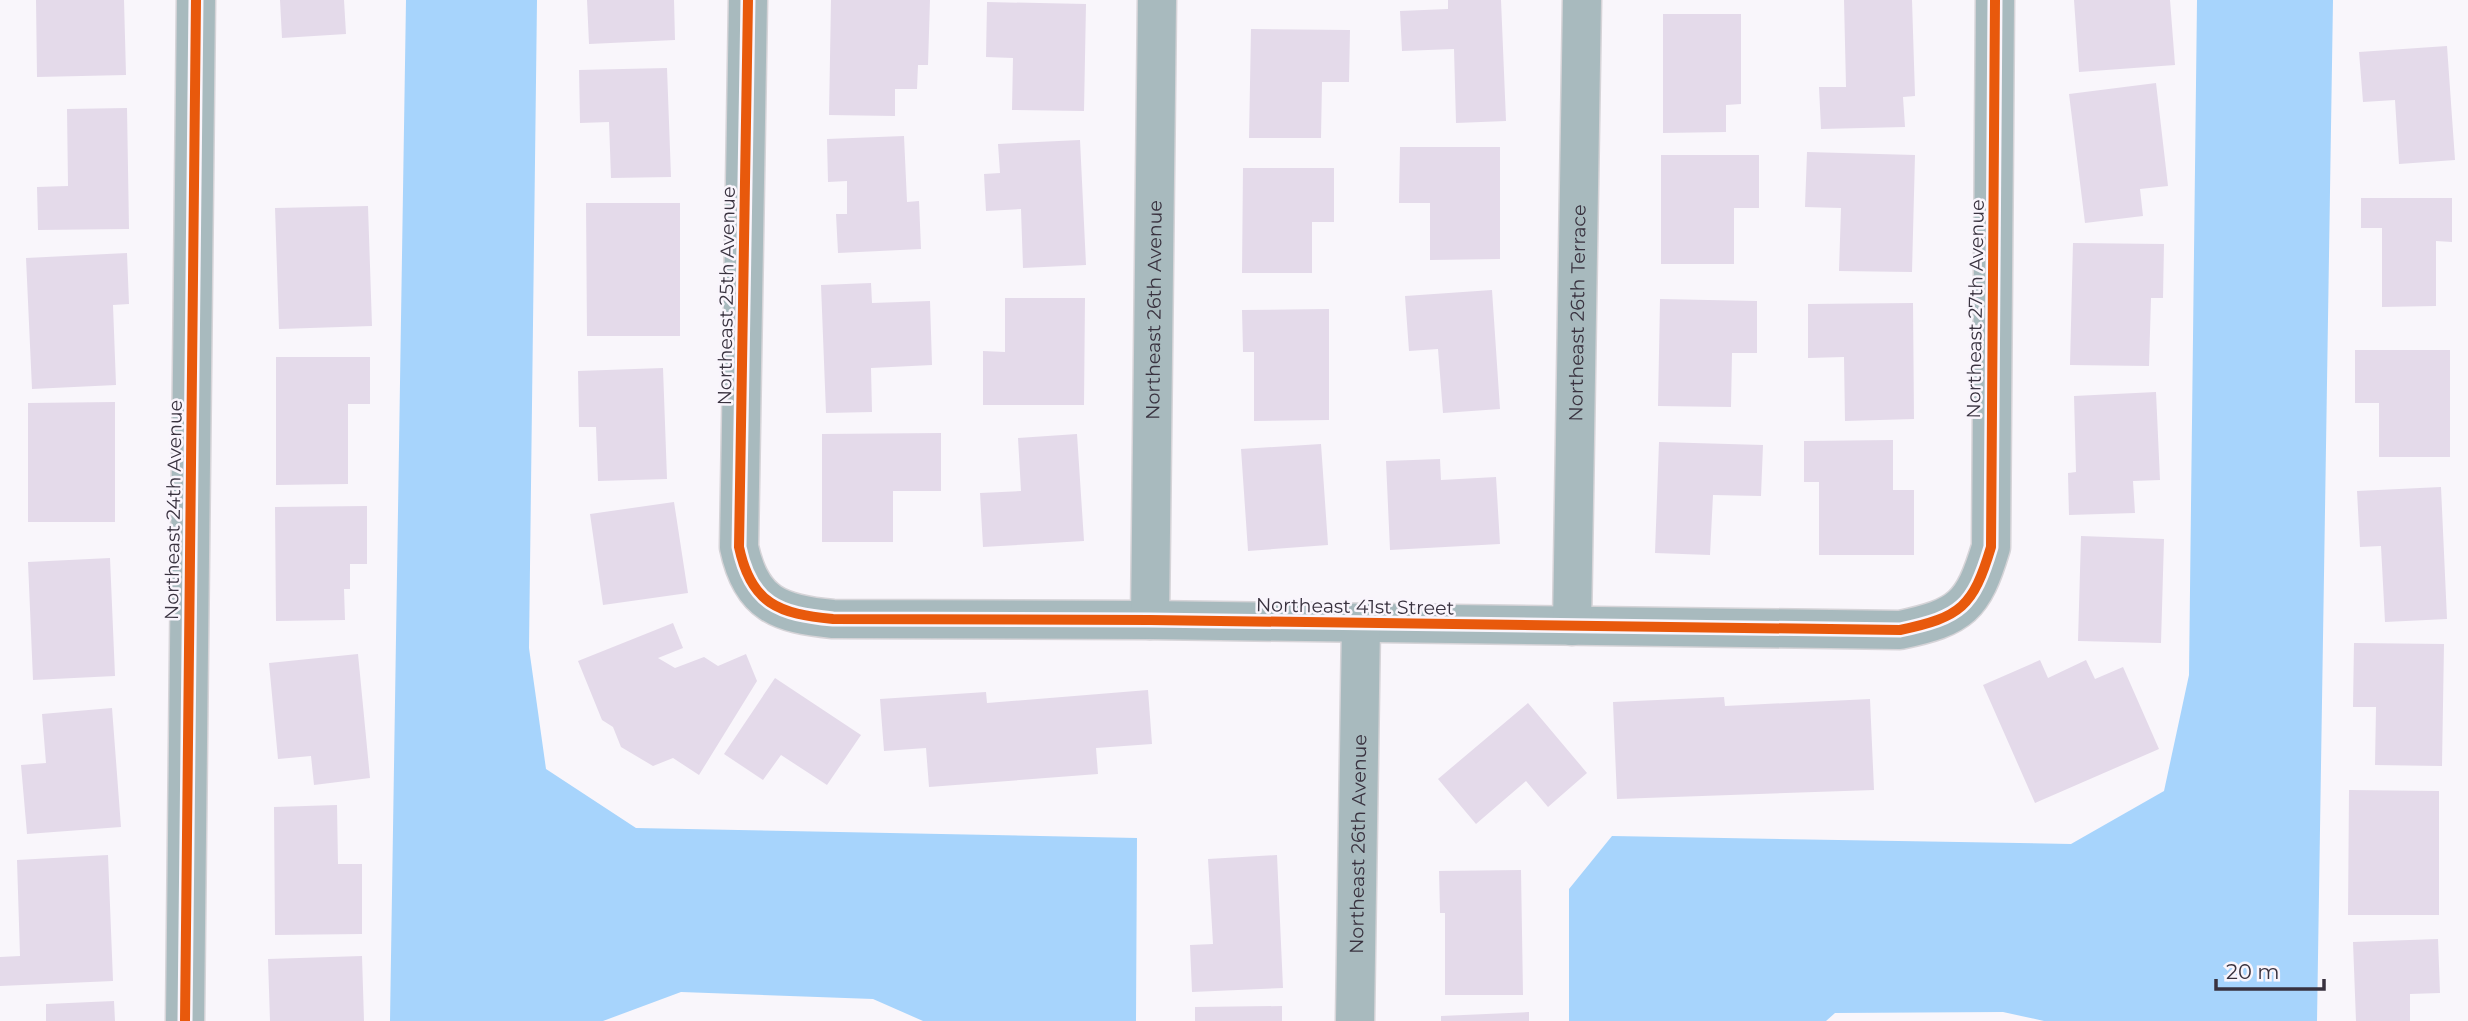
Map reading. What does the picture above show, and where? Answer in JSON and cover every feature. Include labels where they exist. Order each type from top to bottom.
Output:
[{"type":"street","name":"Northeast 24th Avenue","points":[[185,1021],[196,0]]},
{"type":"street","name":"Northeast 25th Avenue","points":[[748,0],[739,547],[743,565],[755,589]]},
{"type":"street","name":"Northeast 26th Avenue","points":[[1150,620],[1157,0]]},
{"type":"street","name":"Northeast 26th Terrace","points":[[1572,626],[1582,0]]},
{"type":"street","name":"Northeast 27th Avenue","points":[[1959,610],[1980,583],[1991,547],[1996,0]]},
{"type":"street","name":"Northeast 41st Street","points":[[755,589],[773,604],[798,615],[833,619],[1900,629],[1933,623],[1959,610]]},
{"type":"street","name":"Northeast 26th Avenue","points":[[1355,1021],[1361,624]]},
{"type":"water","points":[[406,0],[537,0],[529,648],[546,769],[636,828],[1137,838],[1136,1021],[923,1021],[873,999],[681,992],[603,1021],[390,1021]]},
{"type":"water","points":[[2197,0],[2333,0],[2317,1021],[2044,1021],[2003,1012],[1835,1013],[1826,1021],[1569,1021],[1569,889],[1612,836],[2071,844],[2164,791],[2189,675]]},
{"type":"building","points":[[36,0],[124,0],[126,75],[37,77]]},
{"type":"building","points":[[280,0],[344,0],[346,34],[282,38]]},
{"type":"building","points":[[587,0],[674,0],[675,40],[589,44]]},
{"type":"building","points":[[831,0],[930,0],[928,65],[918,65],[917,89],[895,89],[895,116],[829,115]]},
{"type":"building","points":[[1448,0],[1501,0],[1506,121],[1456,123],[1454,49],[1402,51],[1400,11],[1448,9]]},
{"type":"building","points":[[1844,0],[1912,0],[1915,96],[1903,97],[1905,127],[1821,129],[1819,87],[1846,87]]},
{"type":"building","points":[[2074,0],[2170,0],[2175,65],[2079,72]]},
{"type":"building","points":[[987,2],[1086,4],[1084,111],[1012,110],[1013,58],[986,57]]},
{"type":"building","points":[[1663,14],[1741,14],[1741,104],[1726,105],[1726,132],[1663,133]]},
{"type":"building","points":[[1251,29],[1350,30],[1349,82],[1322,82],[1321,138],[1249,138]]},
{"type":"building","points":[[2447,46],[2455,160],[2399,164],[2395,100],[2363,102],[2359,52]]},
{"type":"building","points":[[667,68],[671,177],[611,178],[609,122],[580,123],[579,70]]},
{"type":"building","points":[[2156,83],[2168,186],[2140,189],[2143,216],[2085,223],[2069,94]]},
{"type":"building","points":[[127,108],[129,229],[38,230],[37,187],[68,186],[67,109]]},
{"type":"building","points":[[904,136],[907,202],[919,201],[921,249],[838,253],[836,214],[847,214],[847,181],[828,182],[827,139]]},
{"type":"building","points":[[1080,140],[1086,265],[1023,268],[1021,209],[986,211],[984,174],[1000,173],[998,144]]},
{"type":"building","points":[[1400,147],[1500,147],[1500,259],[1430,260],[1430,203],[1399,203]]},
{"type":"building","points":[[1807,152],[1915,155],[1912,272],[1839,271],[1841,208],[1805,207]]},
{"type":"building","points":[[1661,155],[1759,155],[1759,208],[1734,208],[1734,264],[1661,264]]},
{"type":"building","points":[[1243,168],[1334,168],[1334,222],[1312,222],[1312,273],[1242,273]]},
{"type":"building","points":[[2361,198],[2452,198],[2452,242],[2436,241],[2436,306],[2382,307],[2382,228],[2361,228]]},
{"type":"building","points":[[586,203],[680,203],[680,336],[587,336]]},
{"type":"building","points":[[368,206],[372,326],[279,329],[275,208]]},
{"type":"building","points":[[2073,243],[2164,244],[2163,298],[2151,298],[2149,366],[2070,365]]},
{"type":"building","points":[[127,253],[129,304],[113,305],[116,385],[32,389],[26,258]]},
{"type":"building","points":[[871,283],[872,303],[930,301],[932,365],[871,368],[872,412],[826,413],[821,285]]},
{"type":"building","points":[[1492,290],[1500,409],[1443,413],[1438,349],[1409,351],[1405,296]]},
{"type":"building","points":[[1005,298],[1085,298],[1084,405],[983,405],[983,351],[1005,352]]},
{"type":"building","points":[[1660,299],[1757,301],[1757,353],[1732,353],[1731,407],[1658,406]]},
{"type":"building","points":[[1913,303],[1914,419],[1845,421],[1844,357],[1808,358],[1808,304]]},
{"type":"building","points":[[1329,309],[1329,420],[1254,421],[1254,352],[1243,352],[1242,310]]},
{"type":"building","points":[[2355,350],[2450,350],[2450,457],[2379,457],[2379,403],[2355,403]]},
{"type":"building","points":[[276,357],[370,357],[370,404],[348,404],[348,484],[276,485]]},
{"type":"building","points":[[663,368],[667,479],[598,481],[596,427],[579,427],[578,371]]},
{"type":"building","points":[[2156,392],[2160,480],[2133,481],[2135,513],[2069,515],[2068,473],[2076,472],[2074,396]]},
{"type":"building","points":[[115,402],[115,522],[28,522],[28,403]]},
{"type":"building","points":[[941,433],[941,491],[893,491],[893,542],[822,542],[822,434]]},
{"type":"building","points":[[1077,434],[1084,541],[983,547],[980,493],[1021,491],[1018,438]]},
{"type":"building","points":[[1893,440],[1893,490],[1914,490],[1914,555],[1819,555],[1819,482],[1804,482],[1804,441]]},
{"type":"building","points":[[1659,442],[1763,445],[1761,496],[1713,495],[1710,555],[1655,553]]},
{"type":"building","points":[[1321,444],[1328,545],[1248,551],[1241,449]]},
{"type":"building","points":[[1440,459],[1441,480],[1496,477],[1500,544],[1390,550],[1386,461]]},
{"type":"building","points":[[2441,487],[2447,619],[2385,622],[2381,546],[2360,547],[2357,491]]},
{"type":"building","points":[[674,502],[688,593],[603,605],[590,514]]},
{"type":"building","points":[[367,506],[367,564],[350,564],[350,589],[344,589],[345,620],[276,621],[275,507]]},
{"type":"building","points":[[2081,536],[2164,539],[2161,643],[2078,641]]},
{"type":"building","points":[[110,558],[115,676],[33,680],[28,562]]},
{"type":"building","points":[[673,623],[683,648],[658,658],[675,668],[704,657],[718,666],[746,654],[757,681],[699,775],[673,758],[653,766],[621,747],[613,727],[602,720],[578,661]]},
{"type":"building","points":[[2354,643],[2444,644],[2442,766],[2375,765],[2376,707],[2353,707]]},
{"type":"building","points":[[358,654],[370,778],[314,785],[311,756],[278,759],[269,663]]},
{"type":"building","points":[[2040,660],[2048,678],[2086,660],[2095,679],[2123,667],[2159,749],[2035,803],[1983,685]]},
{"type":"building","points":[[775,678],[861,735],[827,785],[781,755],[763,780],[724,754]]},
{"type":"building","points":[[1148,690],[1152,744],[1096,748],[1098,774],[929,787],[926,748],[884,751],[880,699],[986,692],[987,703]]},
{"type":"building","points":[[1724,697],[1725,706],[1870,699],[1874,790],[1617,799],[1613,702]]},
{"type":"building","points":[[1528,703],[1587,773],[1548,807],[1526,781],[1476,824],[1438,779]]},
{"type":"building","points":[[112,708],[121,827],[27,834],[21,765],[46,763],[42,714]]},
{"type":"building","points":[[2349,790],[2439,791],[2439,915],[2348,915]]},
{"type":"building","points":[[337,805],[338,864],[362,864],[362,934],[275,935],[274,807]]},
{"type":"building","points":[[108,855],[113,981],[0,986],[0,957],[20,956],[17,860]]},
{"type":"building","points":[[1277,855],[1283,988],[1192,992],[1190,945],[1213,944],[1208,859]]},
{"type":"building","points":[[1521,870],[1523,995],[1445,995],[1445,913],[1440,913],[1439,871]]},
{"type":"building","points":[[2438,939],[2440,993],[2410,994],[2410,1021],[2356,1021],[2353,942]]},
{"type":"building","points":[[362,956],[364,1021],[270,1021],[268,959]]},
{"type":"building","points":[[114,1001],[115,1021],[46,1021],[46,1004]]},
{"type":"building","points":[[1282,1006],[1282,1021],[1195,1021],[1195,1007]]},
{"type":"building","points":[[1529,1012],[1529,1021],[1441,1021],[1441,1016]]},
{"type":"cycle path","points":[[185,1021],[196,0]]},
{"type":"cycle path","points":[[748,0],[739,547],[751,582],[770,602],[797,614],[833,619],[1150,620],[1900,630],[1937,620],[1962,606],[1978,583],[1991,547],[1995,0]]}]
